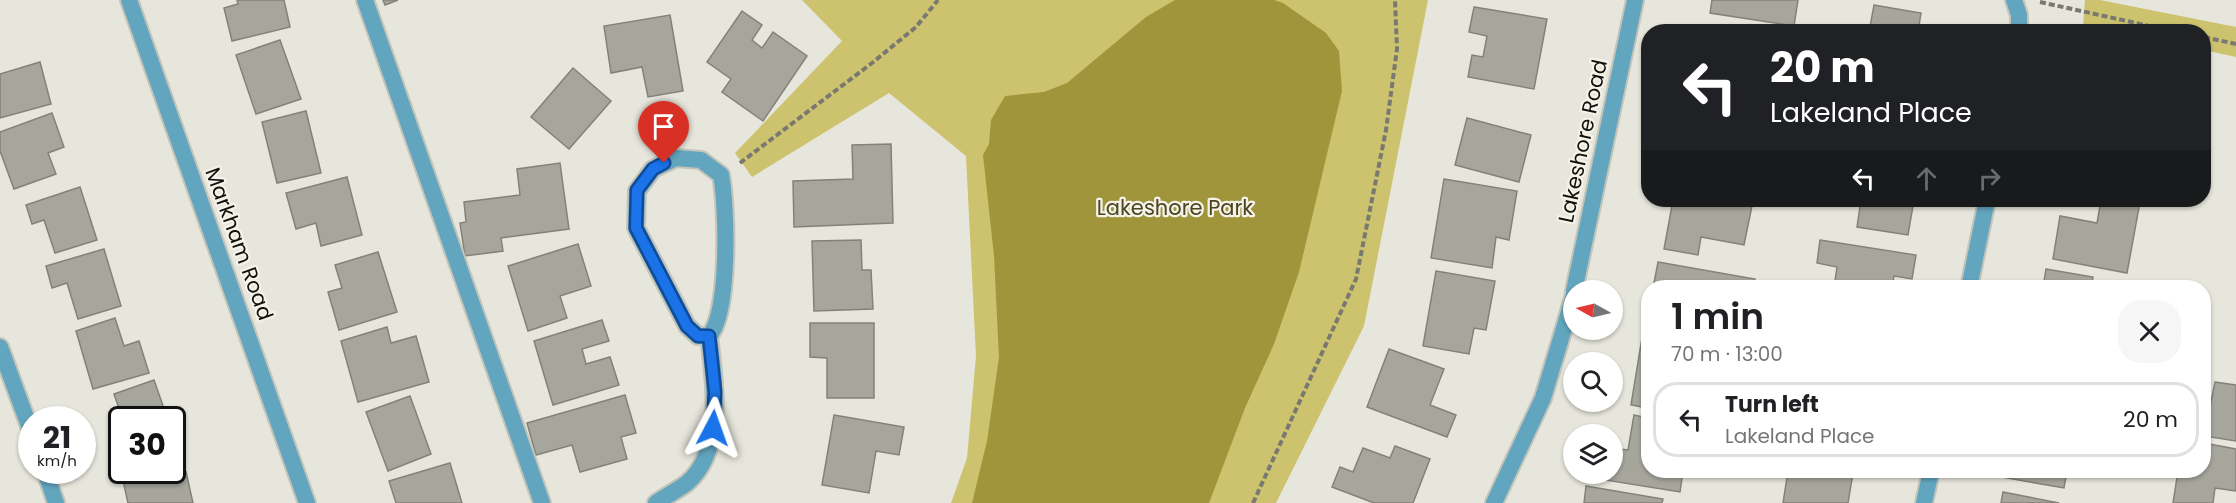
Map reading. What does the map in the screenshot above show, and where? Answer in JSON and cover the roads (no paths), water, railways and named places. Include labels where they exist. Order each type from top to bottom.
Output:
[{"type":"street","name":"Markham Road","points":[[129,0],[307,503]]},
{"type":"street","points":[[365,0],[542,503]]},
{"type":"street","name":"Lakeshore Road","points":[[1577,280],[1635,0]]},
{"type":"street","points":[[2014,0],[2019,15],[2019,24]]},
{"type":"street","points":[[676,158],[701,160],[721,175],[726,202],[723,293],[716,329],[709,336],[698,336],[687,326],[636,228],[637,190],[653,169],[676,158]]},
{"type":"street","points":[[1971,280],[1986,207]]},
{"type":"street","name":"Lakeshore Road","points":[[1494,503],[1543,398],[1563,330]]},
{"type":"street","points":[[656,503],[689,482],[711,446],[715,392],[709,336]]},
{"type":"street","points":[[0,347],[22,406]]},
{"type":"street","points":[[1924,503],[1929,478]]},
{"type":"street","points":[[49,484],[56,503]]},
{"type":"park label","name":"Lakeshore Park","points":[[1175,208]]}]
